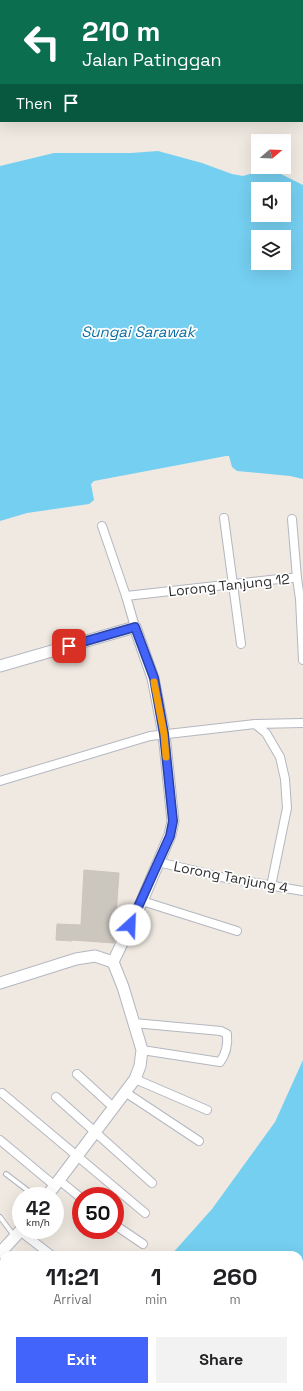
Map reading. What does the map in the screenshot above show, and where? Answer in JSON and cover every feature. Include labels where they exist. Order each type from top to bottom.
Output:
[{"type":"main road","points":[[0,666],[135,627],[154,678],[164,734],[173,821],[170,836],[142,901],[113,962],[123,987],[142,1050],[140,1066],[135,1079],[76,1155],[54,1187]]},
{"type":"main road","points":[[0,983],[76,959],[95,956],[113,962]]},
{"type":"main road","points":[[2,1251],[13,1239]]},
{"type":"street","points":[[224,518],[241,644]]},
{"type":"street","points":[[292,519],[297,578]]},
{"type":"street","points":[[102,526],[135,627]]},
{"type":"street","name":"Lorong Tanjung 12","points":[[126,596],[297,578],[300,599],[303,660]]},
{"type":"street","points":[[0,781],[150,736],[255,724],[303,723]]},
{"type":"street","points":[[255,724],[266,733],[280,757],[285,779],[287,808],[271,886]]},
{"type":"street","name":"Lorong Tanjung 4","points":[[158,862],[221,877],[303,891]]},
{"type":"street","points":[[142,901],[237,931]]},
{"type":"street","points":[[134,1023],[221,1031],[227,1034],[228,1042],[223,1058],[220,1062],[142,1050]]},
{"type":"street","points":[[77,1074],[114,1107]]},
{"type":"street","points":[[135,1079],[207,1110]]},
{"type":"street","points":[[125,1092],[199,1141]]},
{"type":"street","points":[[2,1093],[144,1214]]},
{"type":"street","points":[[56,1097],[152,1183]]},
{"type":"street","points":[[0,1140],[57,1183],[72,1192]]},
{"type":"street","points":[[124,1232],[143,1244]]},
{"type":"street","points":[[29,1239],[46,1251]]},
{"type":"lane","points":[[6,1174],[23,1187]]},
{"type":"lane","points":[[0,1217],[12,1226]]},
{"type":"water","name":"Sungai Sarawak","points":[[158,151],[202,163],[232,174],[243,176],[251,174],[281,174],[303,185],[303,479],[290,476],[237,471],[232,467],[229,456],[226,456],[94,481],[91,484],[94,500],[89,504],[27,513],[0,521],[0,166],[54,153],[131,153]]},
{"type":"water","points":[[303,1060],[303,1251],[175,1251],[212,1209],[275,1122]]},
{"type":"building","points":[[84,870],[119,873],[114,943],[56,940],[57,924],[81,925]]},
{"type":"slow traffic","points":[[154,682],[164,734],[166,757]]},
{"type":"route","points":[[69,646],[135,627],[154,678],[164,734],[173,821],[170,836],[130,925]]}]
